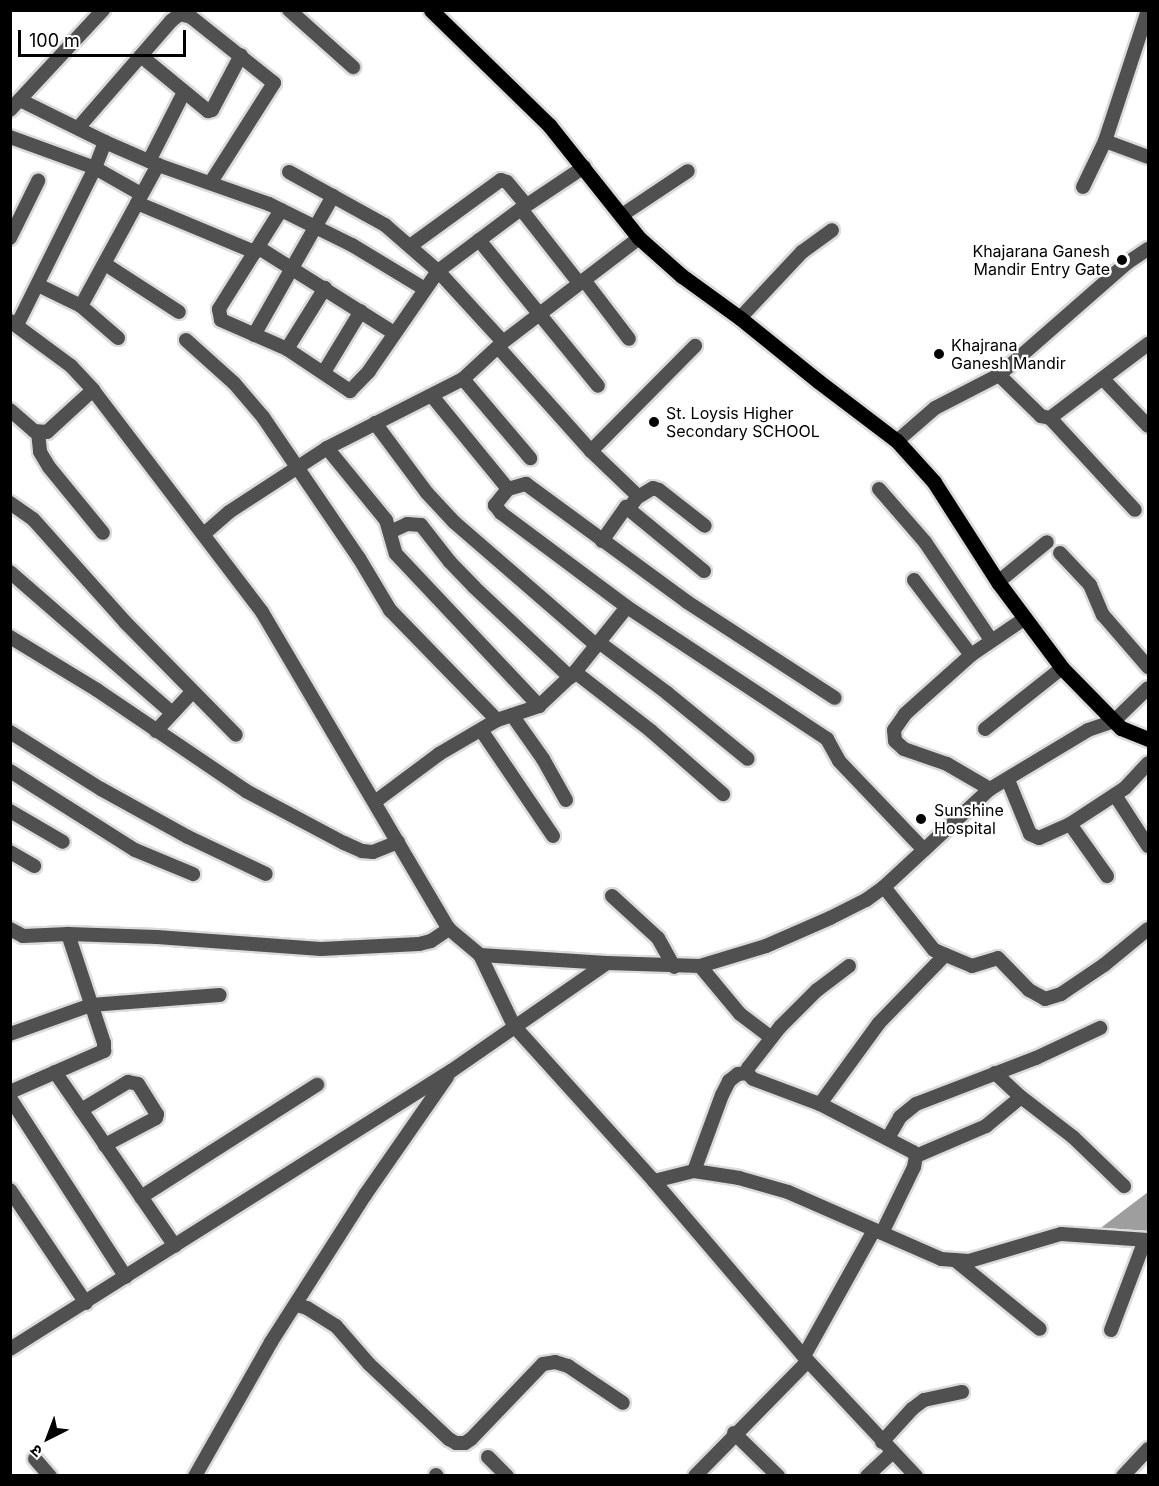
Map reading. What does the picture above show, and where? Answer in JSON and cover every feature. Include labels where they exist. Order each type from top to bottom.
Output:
[{"type":"main road","points":[[431,10],[549,125],[639,238],[682,276],[740,318],[897,441],[934,482],[998,582],[1062,668],[1121,728],[1149,739]]},
{"type":"street","points":[[103,10],[15,105],[78,128],[154,163],[211,182],[281,210],[352,245],[424,289]]},
{"type":"street","points":[[289,10],[353,67]]},
{"type":"street","points":[[1083,187],[1105,141],[1148,10]]},
{"type":"street","points":[[78,128],[180,14],[190,17],[274,83],[274,87],[211,182]]},
{"type":"street","points":[[141,56],[210,111],[241,55]]},
{"type":"street","points":[[81,306],[139,199],[184,92]]},
{"type":"street","points":[[10,137],[95,168],[139,199],[291,267],[394,333]]},
{"type":"street","points":[[1105,141],[1149,157]]},
{"type":"street","points":[[105,142],[95,168],[38,285],[14,323],[71,366],[93,390],[262,612],[376,801],[449,929],[480,956],[514,1026],[654,1181],[806,1358],[892,1453],[916,1476]]},
{"type":"street","points":[[281,210],[219,309],[224,323],[287,349],[350,391],[369,370],[438,271],[524,207],[584,167]]},
{"type":"street","points":[[622,215],[688,171]]},
{"type":"street","points":[[289,172],[385,225],[438,271],[591,451],[638,497]]},
{"type":"street","points":[[410,246],[501,180],[507,182],[581,281],[629,339]]},
{"type":"street","points":[[10,238],[38,181]]},
{"type":"street","points":[[254,335],[291,267],[317,228],[333,195]]},
{"type":"street","points":[[740,318],[802,252],[832,230]]},
{"type":"street","points":[[204,533],[229,512],[298,465],[375,423],[464,379],[501,345],[639,238]]},
{"type":"street","points":[[479,240],[598,386]]},
{"type":"street","points":[[897,441],[935,408],[999,375],[1127,263],[1149,249]]},
{"type":"street","points":[[105,264],[178,312]]},
{"type":"street","points":[[38,285],[81,306],[118,338]]},
{"type":"street","points":[[287,349],[325,288]]},
{"type":"street","points":[[324,372],[361,311]]},
{"type":"street","points":[[186,340],[234,383],[298,465],[390,610],[497,720]]},
{"type":"street","points":[[1050,418],[1149,344]]},
{"type":"street","points":[[591,451],[695,346]]},
{"type":"street","points":[[999,375],[1037,412],[1050,418],[1135,510]]},
{"type":"street","points":[[464,379],[530,458]]},
{"type":"street","points":[[1103,379],[1149,426]]},
{"type":"street","points":[[10,410],[38,432],[47,432],[93,390]]},
{"type":"street","points":[[432,396],[508,489]]},
{"type":"street","points":[[375,423],[427,494],[454,522],[599,645],[667,693],[748,759]]},
{"type":"street","points":[[38,432],[40,452],[49,467],[103,533]]},
{"type":"street","points":[[327,448],[386,520],[396,554],[539,706]]},
{"type":"street","points":[[835,698],[687,602],[602,542],[526,484],[508,489],[495,505],[501,513],[627,607],[827,739],[839,761],[924,850]]},
{"type":"street","points":[[602,542],[626,507],[653,488],[659,490],[705,526]]},
{"type":"street","points":[[879,489],[931,550],[991,640]]},
{"type":"street","points":[[10,503],[33,519],[125,622],[236,735]]},
{"type":"street","points":[[626,507],[705,571]]},
{"type":"street","points":[[390,531],[407,524],[421,525],[450,562],[474,587],[572,674],[651,730],[723,794]]},
{"type":"street","points":[[998,582],[1047,542]]},
{"type":"street","points":[[1060,553],[1090,585],[1103,615],[1149,667]]},
{"type":"street","points":[[10,572],[172,713]]},
{"type":"street","points":[[914,580],[971,655]]},
{"type":"street","points":[[376,801],[439,754],[497,720],[539,706],[599,645],[627,607]]},
{"type":"street","points":[[990,789],[947,764],[904,749],[894,737],[894,730],[905,714],[971,655],[1024,619]]},
{"type":"street","points":[[10,637],[246,791],[353,847],[373,852],[398,842]]},
{"type":"street","points":[[985,729],[1062,668]]},
{"type":"street","points":[[480,956],[674,967],[700,966],[766,946],[866,900],[990,789],[1088,730],[1114,721],[1149,688]]},
{"type":"street","points":[[156,731],[193,691]]},
{"type":"street","points":[[512,715],[543,759],[566,800]]},
{"type":"street","points":[[481,730],[554,836]]},
{"type":"street","points":[[10,732],[101,789],[188,837],[266,874]]},
{"type":"street","points":[[1008,780],[1033,837],[1039,838],[1070,824],[1125,788],[1149,763]]},
{"type":"street","points":[[10,771],[135,850],[193,874]]},
{"type":"street","points":[[1114,795],[1149,846]]},
{"type":"street","points":[[10,811],[63,842]]},
{"type":"street","points":[[1070,824],[1107,876]]},
{"type":"street","points":[[10,852],[34,866]]},
{"type":"street","points":[[884,886],[927,944],[945,955],[975,967],[993,958],[998,958],[1029,990],[1045,999],[1061,994],[1096,971],[1149,929]]},
{"type":"street","points":[[612,896],[658,938],[674,967]]},
{"type":"street","points":[[15,935],[68,934],[250,942],[321,949],[419,944],[431,941],[449,929]]},
{"type":"street","points":[[10,1092],[104,1051],[105,1046],[68,934]]},
{"type":"street","points":[[820,1104],[879,1023],[945,955]]},
{"type":"street","points":[[10,1349],[86,1304],[451,1071],[607,963]]},
{"type":"street","points":[[700,966],[727,1000],[771,1037]]},
{"type":"street","points":[[694,1171],[729,1081],[738,1074],[747,1073],[771,1037],[818,990],[849,966]]},
{"type":"street","points":[[10,1034],[91,1005],[220,995]]},
{"type":"street","points":[[888,1138],[900,1117],[916,1104],[1079,1040],[1100,1028]]},
{"type":"street","points":[[196,1475],[271,1342],[297,1305],[365,1195],[451,1071]]},
{"type":"street","points":[[55,1072],[175,1246]]},
{"type":"street","points":[[747,1073],[753,1079],[820,1104],[908,1148],[916,1156]]},
{"type":"street","points":[[995,1073],[1021,1097],[1065,1130],[1124,1186]]},
{"type":"street","points":[[81,1110],[128,1082],[138,1084],[157,1114],[156,1118],[105,1144]]},
{"type":"street","points":[[141,1197],[317,1085]]},
{"type":"street","points":[[916,1156],[986,1126],[1021,1097]]},
{"type":"street","points":[[10,1098],[126,1277]]},
{"type":"street","points":[[695,1476],[806,1358],[914,1167],[916,1156]]},
{"type":"street","points":[[654,1181],[694,1171],[739,1178],[788,1192],[941,1258],[955,1260],[969,1261],[1061,1234],[1147,1240],[1111,1330]]},
{"type":"street","points":[[10,1190],[86,1304]]},
{"type":"street","points":[[10,1217],[23,1209]]},
{"type":"street","points":[[955,1260],[1040,1329]]},
{"type":"street","points":[[297,1305],[307,1308],[336,1326],[369,1364],[456,1443],[465,1443],[471,1439],[543,1364],[555,1362],[568,1366],[623,1403]]},
{"type":"street","points":[[882,1442],[912,1409],[924,1400],[962,1392]]},
{"type":"street","points":[[734,1433],[778,1476]]},
{"type":"street","points":[[1123,1476],[1149,1449]]},
{"type":"street","points":[[867,1476],[892,1453]]},
{"type":"street","points":[[488,1457],[507,1476]]},
{"type":"street","points":[[35,1459],[50,1476]]},
{"type":"shaded area","points":[[1148,1192],[1148,1231],[1098,1230]]},
{"type":"place","name":"Khajarana Ganesh Mandir Entry Gate","points":[[1122,260]]},
{"type":"place","name":"Khajrana Ganesh Mandir","points":[[939,354]]},
{"type":"place","name":"St. Loysis Higher Secondary SCHOOL","points":[[654,422]]},
{"type":"place","name":"Sunshine Hospital","points":[[921,819]]}]
